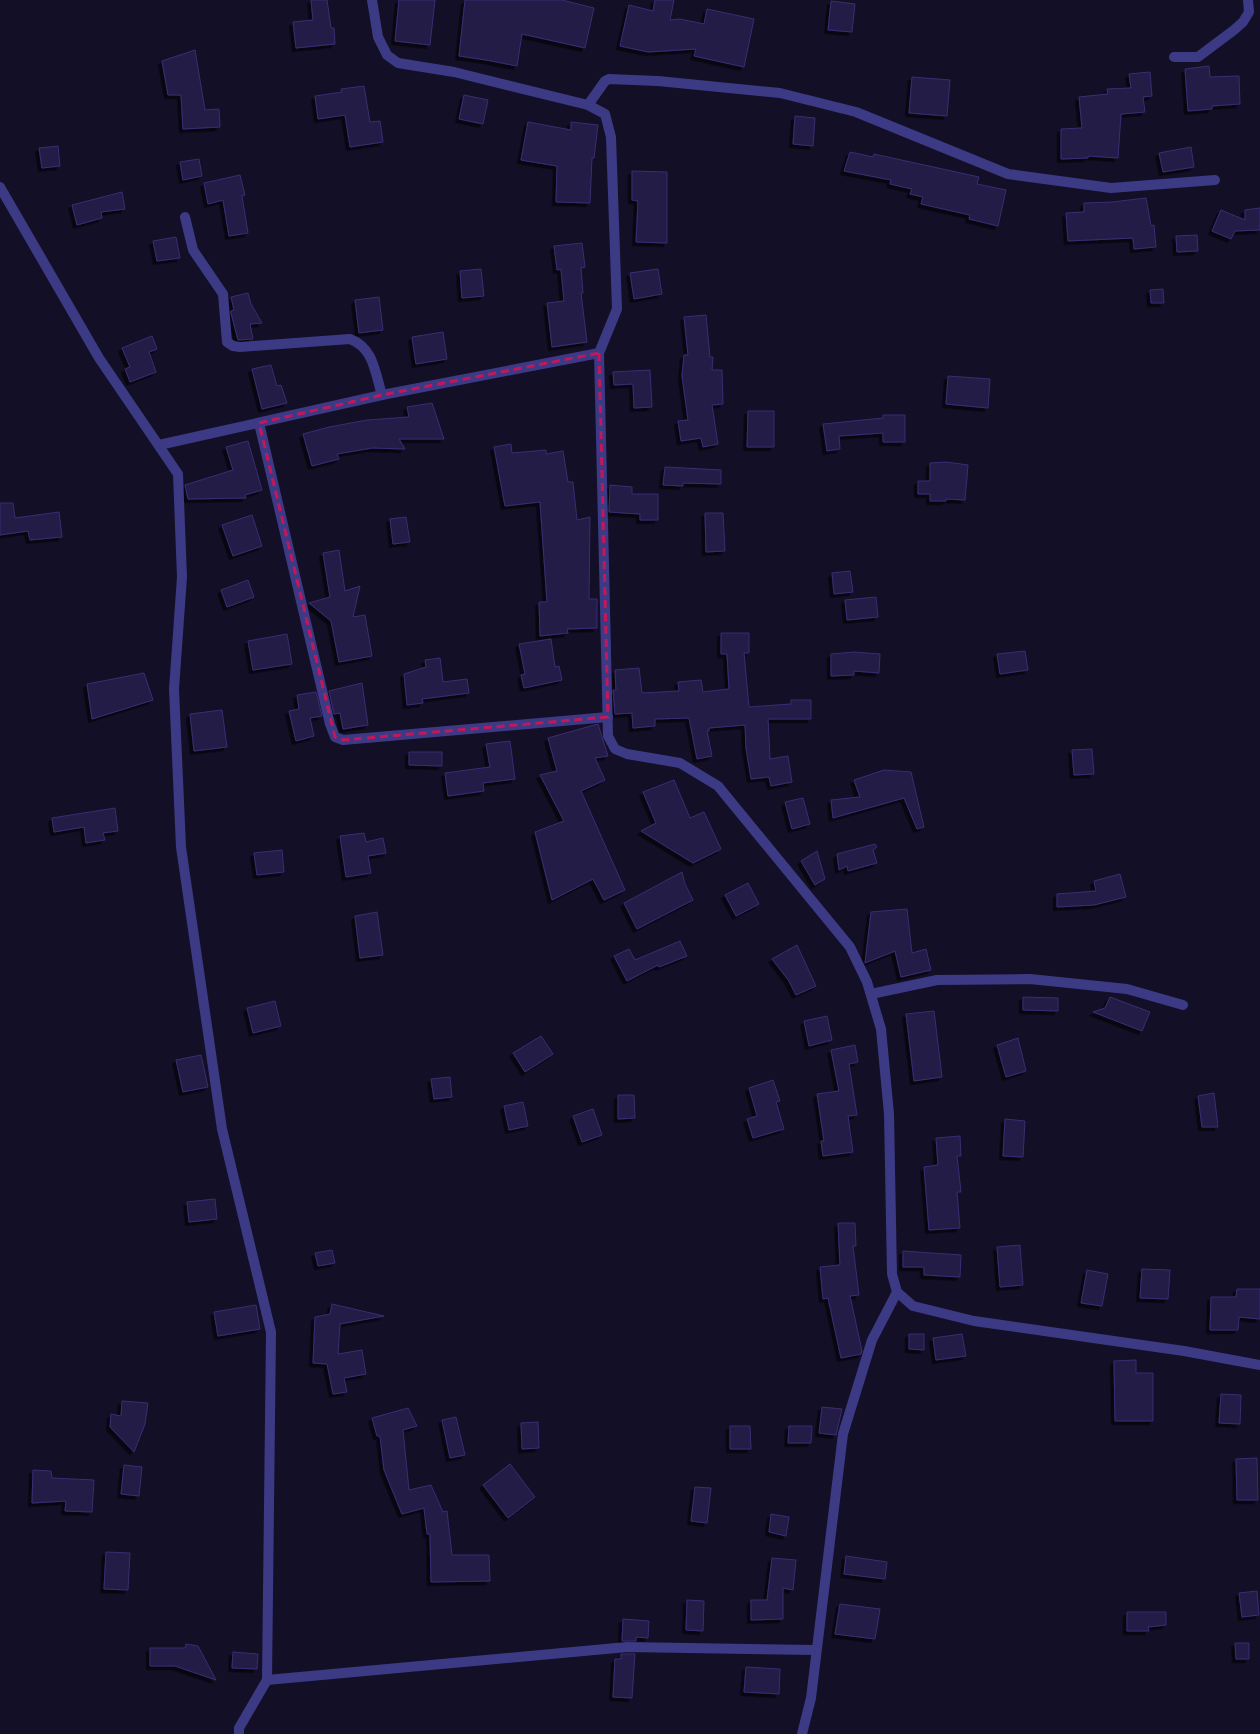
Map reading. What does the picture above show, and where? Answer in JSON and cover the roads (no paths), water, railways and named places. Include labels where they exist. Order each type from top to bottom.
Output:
[{"type":"street","points":[[372,0],[378,38],[387,55],[398,63],[454,72],[588,105],[605,114],[611,137],[617,309],[598,353],[608,736],[615,749],[627,754],[680,763],[718,786],[850,947],[867,982],[881,1029],[889,1114],[892,1274],[897,1292],[913,1306],[974,1321],[1184,1351],[1260,1365]]},
{"type":"street","points":[[1174,57],[1198,57],[1234,30],[1243,22],[1249,12],[1248,0]]},
{"type":"street","points":[[588,105],[608,79],[658,81],[780,93],[856,112],[1008,174],[1111,188],[1215,180]]},
{"type":"street","points":[[0,187],[99,358],[178,474],[182,577],[174,689],[180,847],[222,1129],[271,1332],[267,1680],[239,1728],[239,1734]]},
{"type":"street","points":[[185,217],[193,250],[223,294],[225,302],[226,342],[233,346],[240,347],[350,339],[365,347],[370,354],[382,395]]},
{"type":"street","points":[[159,445],[382,395],[598,353]]},
{"type":"street","points":[[259,423],[330,724],[335,737],[343,740],[608,717]]},
{"type":"street","points":[[871,994],[937,980],[1030,979],[1127,990],[1183,1005]]},
{"type":"street","points":[[802,1734],[811,1698],[843,1434],[872,1340],[897,1292]]},
{"type":"street","points":[[267,1680],[632,1646],[816,1650]]}]
